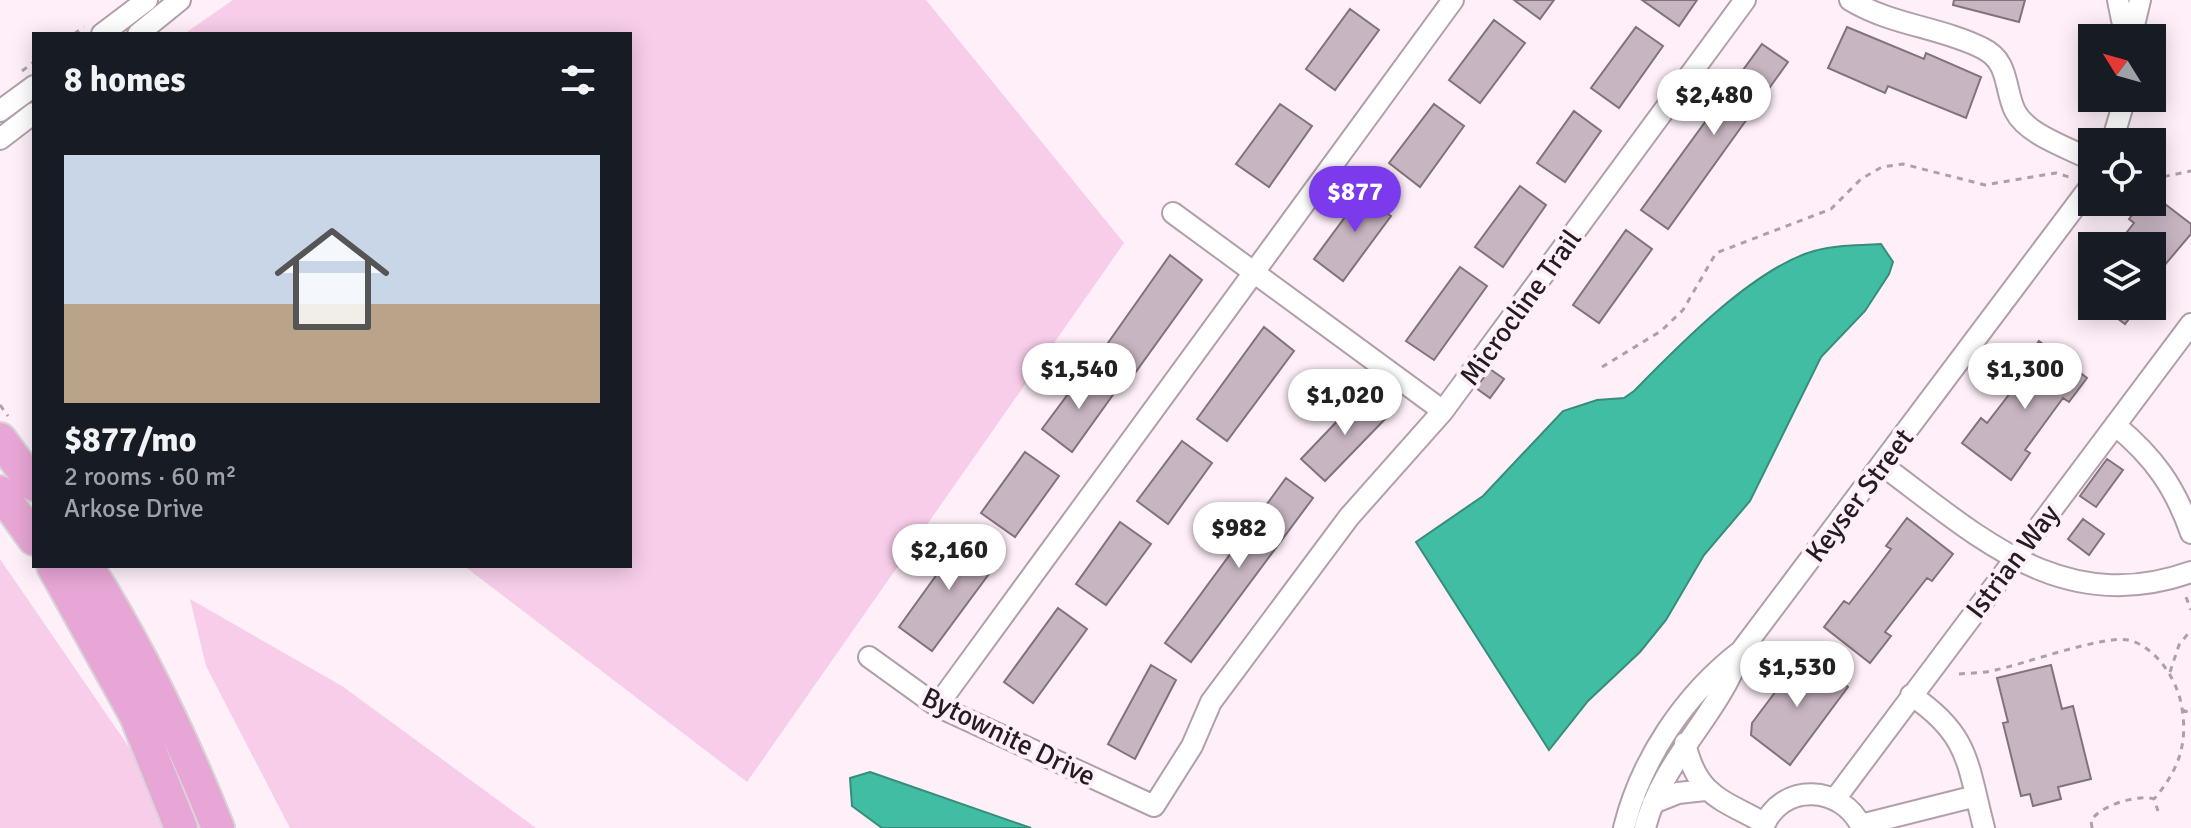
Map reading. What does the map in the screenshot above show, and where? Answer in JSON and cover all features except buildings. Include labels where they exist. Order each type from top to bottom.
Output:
[{"type":"main road","points":[[0,439],[32,482]]},
{"type":"main road","points":[[0,492],[32,536]]},
{"type":"main road","points":[[54,568],[136,716],[181,828]]},
{"type":"main road","points":[[88,568],[114,608],[164,708],[218,828]]},
{"type":"street","points":[[105,32],[147,0]]},
{"type":"street","points":[[140,32],[180,0]]},
{"type":"street","points":[[937,706],[1453,0]]},
{"type":"street","name":"Microcline Trail","points":[[1154,806],[1192,746],[1211,702],[1349,517],[1443,411],[1745,0]]},
{"type":"street","points":[[1850,0],[1913,27],[1982,48],[1996,58],[2011,88],[2015,111],[2033,129],[2078,153]]},
{"type":"street","points":[[2118,0],[2122,20],[2131,38],[2140,0]]},
{"type":"street","points":[[0,111],[32,87]]},
{"type":"street","points":[[0,139],[32,115]]},
{"type":"street","name":"Keyser Street","points":[[1624,828],[1640,782],[1663,739],[1720,667],[1741,651],[2078,203]]},
{"type":"street","points":[[1173,213],[1443,411]]},
{"type":"street","name":"Istrian Way","points":[[1835,799],[2191,324]]},
{"type":"street","points":[[2115,425],[2140,446],[2164,473],[2191,533]]},
{"type":"street","points":[[1882,465],[2013,559],[2080,583],[2136,584],[2191,572]]},
{"type":"street","name":"Keyser Street","points":[[1645,828],[1653,803],[1685,743],[1733,676],[1741,651]]},
{"type":"street","name":"Bytownite Drive","points":[[869,657],[937,706],[1154,806]]},
{"type":"street","points":[[1911,695],[1952,728],[1966,758],[1984,828]]},
{"type":"street","points":[[1685,743],[1692,766],[1705,790],[1764,825],[1772,811],[1795,796],[1809,793],[1846,805],[1861,827],[1976,796]]},
{"type":"street","points":[[1653,803],[1678,793],[1705,790]]},
{"type":"path","points":[[1602,367],[1661,331],[1683,310],[1716,253],[1831,209],[1861,179],[1882,167],[1903,164],[1985,185],[2056,173],[2069,177]]},
{"type":"path","points":[[2166,176],[2191,171]]},
{"type":"path","points":[[2186,597],[2191,610]]},
{"type":"path","points":[[2170,673],[2179,645],[2191,630]]},
{"type":"path","points":[[1959,674],[1997,670],[2042,656],[2124,640],[2142,647],[2170,673],[2182,710],[2183,742],[2177,768],[2154,799]]},
{"type":"path","points":[[2182,710],[2191,713]]},
{"type":"path","points":[[2092,828],[2091,821],[2099,812],[2142,797],[2154,799]]},
{"type":"path","points":[[2154,799],[2158,811]]},
{"type":"shaded area","points":[[233,0],[926,0],[1124,243],[747,782],[467,568],[632,568],[632,32],[187,32]]},
{"type":"shaded area","points":[[1881,244],[1893,262],[1889,274],[1865,311],[1821,357],[1750,501],[1704,555],[1666,620],[1640,652],[1588,701],[1549,750],[1416,542],[1483,496],[1563,411],[1597,400],[1624,398],[1718,310],[1767,274],[1814,251]]},
{"type":"shaded area","points":[[0,559],[133,753],[163,828],[0,828]]},
{"type":"shaded area","points":[[190,599],[342,686],[536,828],[290,828],[206,666]]},
{"type":"shaded area","points":[[870,772],[1031,828],[882,828],[852,806],[850,778]]}]
